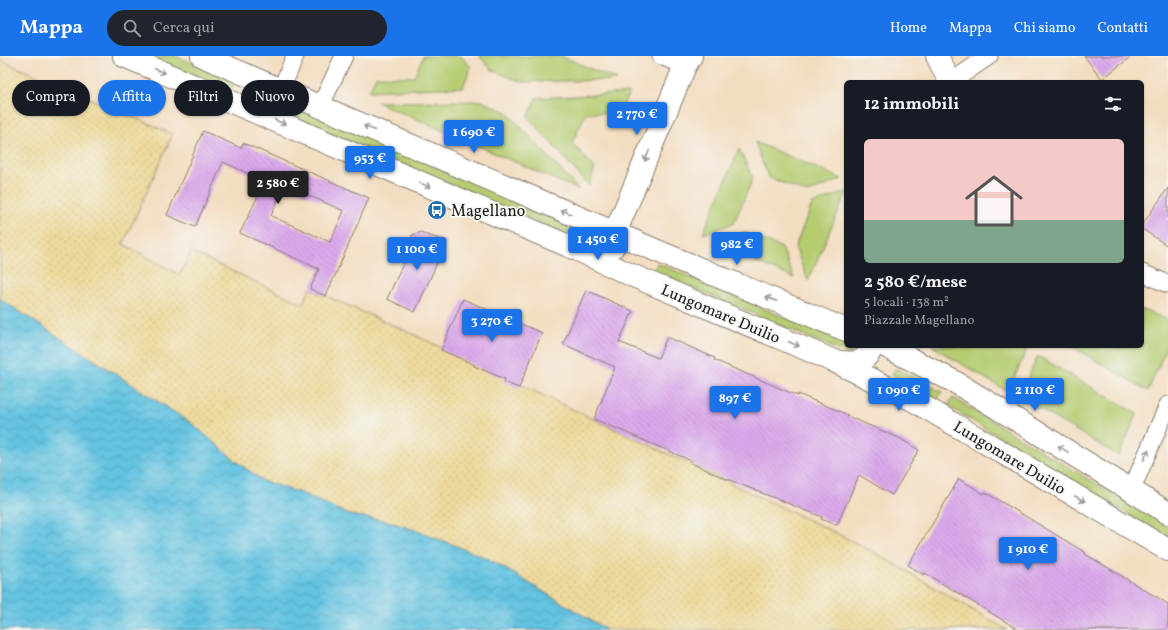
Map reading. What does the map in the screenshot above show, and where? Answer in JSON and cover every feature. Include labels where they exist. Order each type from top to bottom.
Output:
[{"type":"main road","name":"Lungomare Duilio","points":[[124,56],[834,361],[927,407],[1168,550]]},
{"type":"main road","name":"Lungomare Duilio","points":[[202,56],[258,80]]},
{"type":"main road","points":[[937,56],[949,80]]},
{"type":"main road","points":[[629,274],[617,263],[614,255],[613,244],[615,233],[688,61]]},
{"type":"main road","name":"Lungomare Duilio","points":[[309,102],[844,329]]},
{"type":"main road","points":[[834,361],[847,363],[861,361],[868,355],[872,348]]},
{"type":"main road","points":[[890,348],[956,382],[1168,513]]},
{"type":"street","points":[[285,80],[295,56]]},
{"type":"street","points":[[320,107],[344,56]]},
{"type":"street","points":[[661,56],[688,61]]},
{"type":"street","points":[[953,80],[989,56]]},
{"type":"street","points":[[1144,274],[1168,284]]},
{"type":"street","points":[[1131,491],[1168,405]]},
{"type":"green space","points":[[149,56],[175,56],[233,80],[205,80]]},
{"type":"green space","points":[[423,56],[461,56],[471,67],[463,87],[369,91],[376,76],[414,77]]},
{"type":"green space","points":[[479,56],[561,56],[617,80],[522,82],[492,70]]},
{"type":"green space","points":[[629,93],[619,113],[586,113],[572,143],[595,168],[589,186],[528,117],[536,98]]},
{"type":"green space","points":[[482,101],[507,112],[579,190],[377,102]]},
{"type":"green space","points":[[309,112],[575,226],[571,236],[290,116],[309,116]]},
{"type":"green space","points":[[755,142],[842,179],[807,193],[768,177]]},
{"type":"green space","points":[[739,149],[753,178],[734,223],[703,234]]},
{"type":"green space","points":[[844,193],[844,199],[808,281],[795,247],[812,204]]},
{"type":"green space","points":[[744,232],[782,248],[794,278],[713,244]]},
{"type":"green space","points":[[657,263],[844,343],[844,348],[853,348],[850,355],[654,271]]},
{"type":"green space","points":[[1144,310],[1168,320],[1168,344],[1148,391],[1074,348],[1144,348]]},
{"type":"green space","points":[[935,348],[1027,349],[1008,392]]},
{"type":"green space","points":[[1038,356],[1137,414],[1119,456],[1019,397]]},
{"type":"green space","points":[[896,368],[942,392],[938,399],[892,374]]},
{"type":"green space","points":[[953,398],[1168,527],[1168,538],[948,406]]},
{"type":"sand","points":[[0,60],[47,80],[12,80],[12,116],[90,116],[90,98],[98,102],[98,116],[131,116],[173,134],[123,244],[180,275],[191,252],[303,304],[310,289],[406,331],[830,530],[879,555],[1007,630],[607,630],[489,559],[418,531],[383,520],[349,515],[303,494],[263,481],[232,458],[191,423],[0,299]]},
{"type":"water","points":[[0,299],[191,423],[232,458],[263,481],[303,494],[349,515],[383,520],[418,531],[489,559],[607,630],[0,630]]},
{"type":"building","points":[[1084,56],[1132,56],[1102,79]]},
{"type":"building","points":[[203,131],[241,148],[243,143],[369,198],[326,296],[310,289],[319,269],[240,233],[258,196],[251,193],[258,178],[223,162],[195,227],[167,215]],"holes":[[[284,185],[344,211],[330,242],[271,216]]]},
{"type":"building","points":[[1168,188],[1168,246],[1144,230],[1144,222]]},
{"type":"building","points":[[421,232],[447,241],[415,312],[387,299],[407,255],[413,250],[412,235]]},
{"type":"building","points":[[586,290],[633,311],[619,342],[658,358],[667,337],[715,358],[714,360],[798,396],[798,394],[848,415],[847,416],[899,438],[919,450],[892,495],[859,475],[837,525],[821,519],[822,517],[722,477],[691,463],[692,461],[594,419],[615,367],[563,344]]},
{"type":"building","points":[[463,299],[542,333],[519,388],[504,382],[505,379],[441,350]]},
{"type":"building","points":[[959,479],[984,494],[985,492],[1168,604],[1168,625],[1165,630],[1019,630],[925,573],[924,575],[908,565]]},
{"type":"place","name":"Magellano","points":[[437,210]]}]
